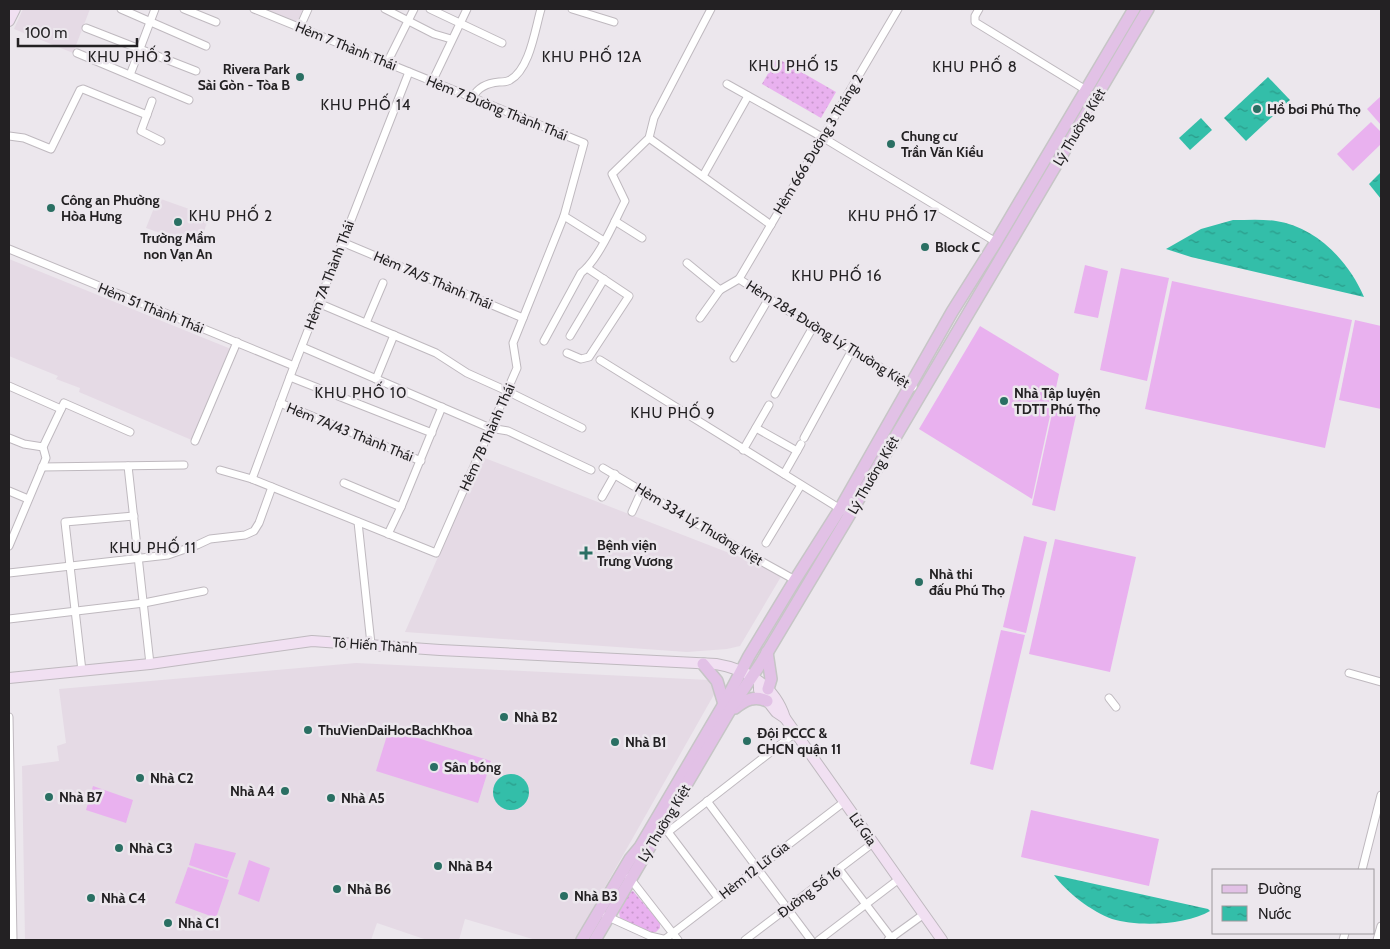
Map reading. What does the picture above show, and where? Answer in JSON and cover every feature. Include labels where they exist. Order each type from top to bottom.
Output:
[{"type":"main road","points":[[9,21],[14,9]]},
{"type":"main road","name":"Lý Thường Kiệt","points":[[582,940],[603,915],[627,875],[640,847],[726,710],[760,683],[767,652],[845,512],[910,385],[1134,9]]},
{"type":"main road","name":"Lý Thường Kiệt","points":[[627,875],[665,831],[726,710],[742,670],[795,580],[845,512],[922,392],[1148,9]]},
{"type":"main road","name":"Tô Hiến Thành","points":[[9,678],[150,664],[312,641],[704,664],[742,670],[760,683]]},
{"type":"main road","points":[[760,683],[771,679],[767,652]]},
{"type":"main road","points":[[704,664],[717,682],[726,710],[748,699],[756,698],[767,701]]},
{"type":"main road","name":"Lữ Gia","points":[[760,683],[759,690],[776,712],[785,718]]},
{"type":"main road","name":"Lữ Gia","points":[[760,683],[781,706],[785,718],[795,733],[942,940]]},
{"type":"main road","name":"Lý Thường Kiệt","points":[[595,940],[603,915]]},
{"type":"street","points":[[121,9],[206,46]]},
{"type":"street","points":[[130,75],[155,9]]},
{"type":"street","points":[[184,9],[216,22]]},
{"type":"street","name":"Hẻm 7 Thành Thái","points":[[254,9],[409,72]]},
{"type":"street","points":[[300,27],[308,9]]},
{"type":"street","points":[[385,9],[434,34],[451,39]]},
{"type":"street","points":[[387,63],[414,9]]},
{"type":"street","points":[[430,9],[502,43]]},
{"type":"street","points":[[432,82],[467,9]]},
{"type":"street","points":[[473,97],[477,89],[494,83],[510,81],[521,70],[532,41],[538,9]]},
{"type":"street","points":[[572,9],[597,12],[614,22]]},
{"type":"street","points":[[544,341],[581,273],[587,268],[604,241],[625,201],[612,174],[649,138],[654,118],[711,9]]},
{"type":"street","name":"Hẻm 666 Đường 3 Tháng 2","points":[[739,279],[898,9]]},
{"type":"street","points":[[979,9],[975,16],[976,22],[1086,90]]},
{"type":"street","points":[[86,28],[196,72]]},
{"type":"street","points":[[76,53],[188,100]]},
{"type":"street","name":"Hẻm 7 Đường Thành Thái","points":[[409,72],[584,143]]},
{"type":"street","name":"Hẻm 7A Thành Thái","points":[[252,479],[318,303],[409,72]]},
{"type":"street","points":[[726,84],[822,137],[996,242]]},
{"type":"street","points":[[9,136],[24,138],[51,149],[80,90],[83,89],[147,115]]},
{"type":"street","points":[[702,176],[748,96]]},
{"type":"street","points":[[152,101],[142,132],[162,141]]},
{"type":"street","points":[[649,138],[771,225]]},
{"type":"street","name":"Hẻm 7B Thành Thái","points":[[388,534],[436,553],[517,368],[513,342],[564,216],[584,143]]},
{"type":"street","points":[[564,216],[604,241]]},
{"type":"street","points":[[615,221],[642,238]]},
{"type":"street","name":"Hẻm 7A/5 Thành Thái","points":[[342,242],[523,318]]},
{"type":"street","name":"Hẻm 51 Thành Thái","points":[[9,249],[294,366]]},
{"type":"street","points":[[687,262],[720,290],[700,318]]},
{"type":"street","points":[[567,353],[581,360],[589,357],[629,296],[587,268]]},
{"type":"street","name":"Hẻm 284 Đường Lý Thường Kiệt","points":[[720,290],[739,279],[813,327],[922,392]]},
{"type":"street","points":[[570,336],[604,280]]},
{"type":"street","points":[[366,323],[383,283]]},
{"type":"street","points":[[734,358],[769,298]]},
{"type":"street","points":[[318,303],[436,353],[467,373],[582,428]]},
{"type":"street","points":[[775,394],[813,327]]},
{"type":"street","points":[[376,379],[394,335]]},
{"type":"street","points":[[195,441],[237,342]]},
{"type":"street","points":[[302,347],[490,428],[508,431],[591,470]]},
{"type":"street","points":[[784,474],[852,350]]},
{"type":"street","points":[[600,360],[845,512]]},
{"type":"street","points":[[290,377],[432,433]]},
{"type":"street","points":[[9,386],[130,432]]},
{"type":"street","name":"Hẻm 7A/43 Thành Thái","points":[[280,403],[421,461]]},
{"type":"street","points":[[743,450],[769,405]]},
{"type":"street","points":[[9,546],[46,458],[44,447],[63,406]]},
{"type":"street","name":"Hẻm 7A/43 Thành Thái","points":[[388,534],[402,507],[442,407]]},
{"type":"street","points":[[756,428],[800,445]]},
{"type":"street","points":[[9,438],[24,444],[44,447]]},
{"type":"street","points":[[128,466],[150,664]]},
{"type":"street","points":[[42,467],[184,466]]},
{"type":"street","name":"Hẻm 334 Lý Thường Kiệt","points":[[603,468],[795,580]]},
{"type":"street","points":[[220,470],[252,479],[388,534]]},
{"type":"street","points":[[602,497],[614,474]]},
{"type":"street","points":[[344,483],[402,507]]},
{"type":"street","points":[[766,543],[801,485]]},
{"type":"street","points":[[9,573],[168,554],[218,537],[250,533],[260,523],[272,487]]},
{"type":"street","points":[[632,512],[642,490]]},
{"type":"street","points":[[9,491],[28,498]]},
{"type":"street","points":[[82,671],[65,522],[134,516]]},
{"type":"street","points":[[358,522],[371,644]]},
{"type":"street","points":[[9,618],[144,602],[204,591]]},
{"type":"street","points":[[1349,673],[1381,682]]},
{"type":"street","points":[[1109,698],[1116,707]]},
{"type":"street","points":[[9,717],[13,940]]},
{"type":"street","points":[[718,898],[665,831],[795,733]]},
{"type":"street","points":[[1362,869],[1381,796]]},
{"type":"street","points":[[707,801],[811,940]]},
{"type":"street","name":"Hẻm 12 Lữ Gia","points":[[665,940],[844,802]]},
{"type":"street","name":"Đường Số 16","points":[[745,940],[873,843]]},
{"type":"street","points":[[839,869],[891,939],[924,914]]},
{"type":"street","points":[[627,875],[678,940]]},
{"type":"street","points":[[819,940],[899,879]]},
{"type":"street","points":[[603,915],[650,936],[665,940]]},
{"type":"street","points":[[1377,940],[1381,926]]},
{"type":"shaded area","points":[[23,9],[90,9],[73,53],[14,29]]},
{"type":"shaded area","points":[[265,9],[303,9],[298,22]]},
{"type":"shaded area","points":[[777,58],[836,92],[821,118],[762,84]]},
{"type":"shaded area","points":[[1381,96],[1381,125],[1367,109]]},
{"type":"shaded area","points":[[1371,122],[1381,132],[1381,144],[1353,171],[1337,154]]},
{"type":"shaded area","name":"Trường Mầm non Vạn An","points":[[158,198],[209,216],[199,247],[146,228]]},
{"type":"shaded area","points":[[9,259],[231,349],[194,441],[79,392],[80,388],[56,379],[58,376],[9,356]]},
{"type":"shaded area","points":[[1085,265],[1108,271],[1098,318],[1074,313]]},
{"type":"shaded area","points":[[1121,268],[1169,278],[1147,381],[1100,370]]},
{"type":"shaded area","points":[[1172,281],[1352,320],[1325,448],[1145,409]]},
{"type":"shaded area","points":[[1355,320],[1381,326],[1381,409],[1339,400]]},
{"type":"shaded area","points":[[980,326],[1059,374],[1032,499],[919,429]]},
{"type":"shaded area","points":[[1053,409],[1076,415],[1055,511],[1032,505]]},
{"type":"shaded area","name":"Bệnh viện Trưng Vương","points":[[482,457],[737,556],[740,551],[782,575],[740,646],[727,649],[687,652],[405,632]]},
{"type":"shaded area","points":[[1024,536],[1047,542],[1026,633],[1003,627]]},
{"type":"shaded area","points":[[1055,539],[1136,557],[1110,672],[1029,654]]},
{"type":"shaded area","points":[[1001,630],[1025,635],[993,770],[970,764]]},
{"type":"shaded area","points":[[356,663],[709,680],[716,691],[575,940],[536,940],[465,919],[459,940],[427,940],[377,923],[371,940],[25,940],[22,766],[59,761],[57,746],[66,743],[59,689]]},
{"type":"shaded area","points":[[389,729],[491,761],[478,803],[376,771]]},
{"type":"shaded area","points":[[93,786],[133,800],[126,823],[86,810]]},
{"type":"shaded area","points":[[1031,810],[1159,839],[1149,886],[1021,857]]},
{"type":"shaded area","points":[[195,843],[236,853],[227,878],[189,865]]},
{"type":"shaded area","points":[[249,860],[270,868],[259,902],[238,894]]},
{"type":"shaded area","points":[[188,867],[229,880],[216,918],[175,903]]},
{"type":"shaded area","points":[[633,891],[660,923],[660,928],[656,932],[651,932],[620,918],[619,912],[630,892]]},
{"type":"water","name":"Hồ bơi Phú Thọ","points":[[1268,77],[1290,100],[1246,141],[1224,118]]},
{"type":"water","points":[[1201,118],[1212,130],[1190,150],[1179,138]]},
{"type":"water","points":[[1381,172],[1381,199],[1369,184]]},
{"type":"water","points":[[1233,220],[1276,221],[1305,230],[1318,238],[1340,259],[1350,271],[1364,297],[1191,257],[1166,249],[1201,229]]},
{"type":"water","points":[[511,774],[523,780],[529,792],[523,804],[511,810],[499,804],[493,792],[499,780]]},
{"type":"water","points":[[1054,875],[1210,911],[1200,916],[1176,922],[1148,924],[1123,922],[1104,916],[1088,906],[1072,895]]},
{"type":"place","name":"Rivera Park Sài Gòn - Tòa B","points":[[300,77]]},
{"type":"place","name":"Hồ bơi Phú Thọ","points":[[1257,109]]},
{"type":"place","name":"Chung cư Trần Văn Kiều","points":[[891,144]]},
{"type":"place","name":"Công an Phường Hòa Hưng","points":[[51,208]]},
{"type":"place","name":"Trường Mầm non Vạn An","points":[[178,222]]},
{"type":"place","name":"Block C","points":[[925,247]]},
{"type":"place","name":"Nhà Tập luyện TDTT Phú Thọ","points":[[1004,401]]},
{"type":"place","name":"Bệnh viện Trưng Vương","points":[[586,553]]},
{"type":"place","name":"Nhà thi đấu Phú Thọ","points":[[919,582]]},
{"type":"place","name":"Nhà B2","points":[[504,717]]},
{"type":"place","name":"ThuVienDaiHocBachKhoa","points":[[308,730]]},
{"type":"place","name":"Đội PCCC & CHCN quận 11","points":[[747,741]]},
{"type":"place","name":"Nhà B1","points":[[615,742]]},
{"type":"place","name":"Sân bóng","points":[[434,767]]},
{"type":"place","name":"Nhà C2","points":[[140,778]]},
{"type":"place","name":"Nhà A4","points":[[285,791]]},
{"type":"place","name":"Nhà B7","points":[[49,797]]},
{"type":"place","name":"Nhà A5","points":[[331,798]]},
{"type":"place","name":"Nhà C3","points":[[119,848]]},
{"type":"place","name":"Nhà B4","points":[[438,866]]},
{"type":"place","name":"Nhà B6","points":[[337,889]]},
{"type":"place","name":"Nhà B3","points":[[564,896]]},
{"type":"place","name":"Nhà C4","points":[[91,898]]},
{"type":"place","name":"Nhà C1","points":[[168,923]]},
{"type":"district","name":"KHU PHỐ 3","points":[[130,57]]},
{"type":"district","name":"KHU PHỐ 12A","points":[[592,57]]},
{"type":"district","name":"KHU PHỐ 15","points":[[794,66]]},
{"type":"district","name":"KHU PHỐ 8","points":[[975,67]]},
{"type":"district","name":"KHU PHỐ 14","points":[[366,105]]},
{"type":"district","name":"KHU PHỐ 2","points":[[231,216]]},
{"type":"district","name":"KHU PHỐ 17","points":[[893,216]]},
{"type":"district","name":"KHU PHỐ 16","points":[[837,276]]},
{"type":"district","name":"KHU PHỐ 10","points":[[361,393]]},
{"type":"district","name":"KHU PHỐ 9","points":[[673,413]]},
{"type":"district","name":"KHU PHỐ 11","points":[[153,548]]}]
